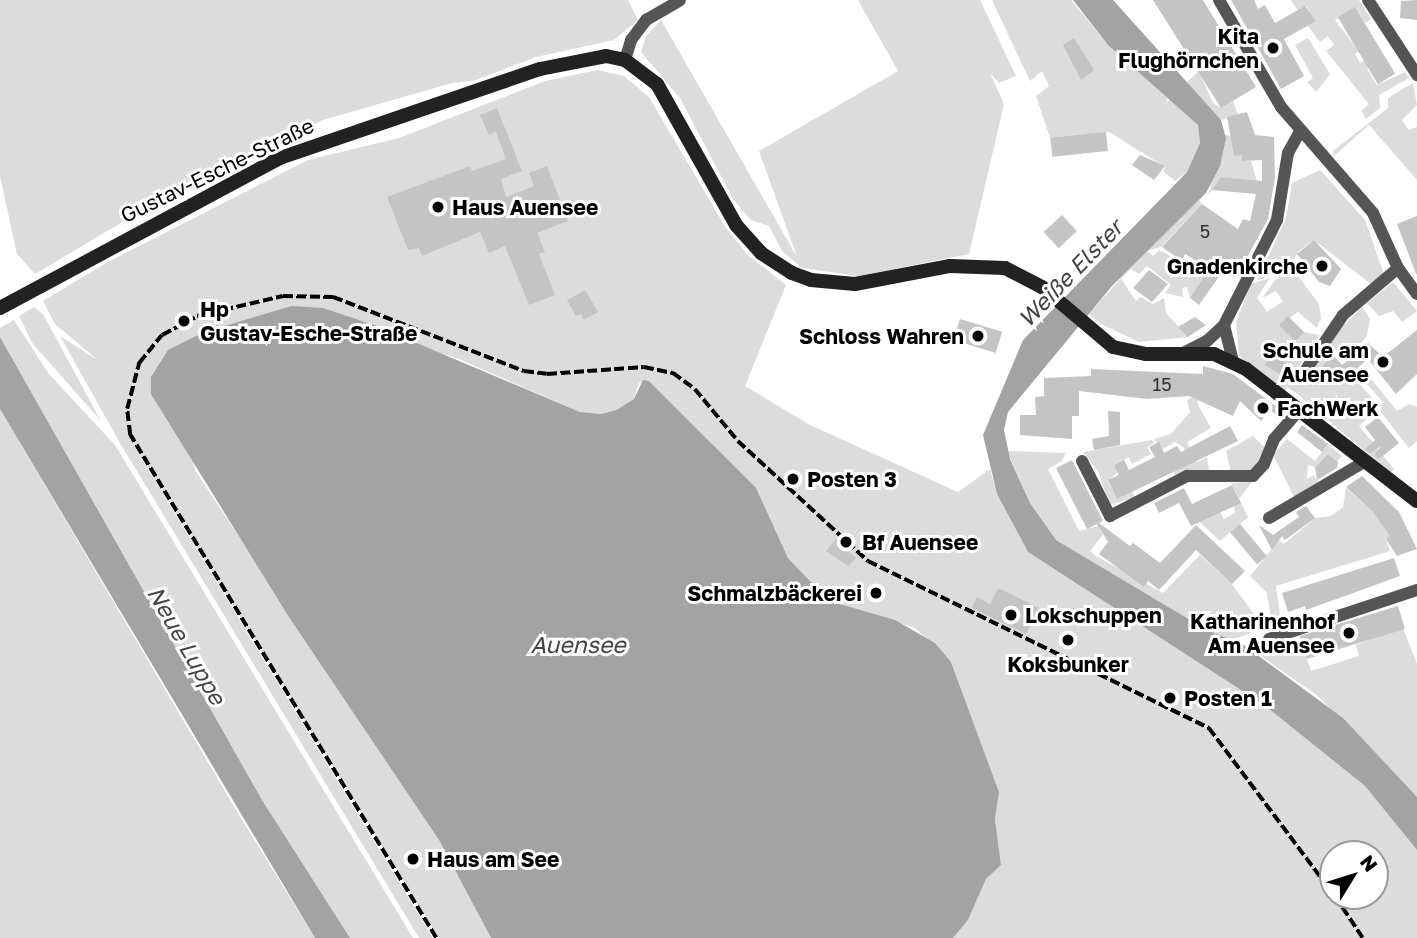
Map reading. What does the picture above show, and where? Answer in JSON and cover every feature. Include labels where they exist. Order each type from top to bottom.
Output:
[{"type":"main road","name":"Gustav-Esche-Straße","points":[[0,309],[280,158],[540,69],[606,56],[625,60]]},
{"type":"main road","points":[[625,60],[657,84],[725,208],[748,240],[792,273],[811,280],[855,284],[950,266],[987,265],[1021,275],[1055,298],[1084,326],[1122,349],[1157,355],[1185,352],[1214,354],[1233,361],[1417,500]]},
{"type":"street","points":[[625,60],[631,40],[646,20],[680,0]]},
{"type":"street","points":[[1219,0],[1256,67],[1300,131],[1363,199],[1398,268],[1417,294]]},
{"type":"street","points":[[1369,1],[1417,75]]},
{"type":"street","points":[[1185,352],[1207,341],[1224,325],[1277,220],[1288,153],[1300,131]]},
{"type":"street","points":[[1307,368],[1343,315],[1398,268]]},
{"type":"street","points":[[1224,325],[1233,361]]},
{"type":"street","points":[[1082,461],[1110,516],[1187,476],[1253,476],[1264,464],[1274,439],[1300,409]]},
{"type":"street","points":[[1269,518],[1364,462]]},
{"type":"street","points":[[1269,639],[1417,590]]},
{"type":"shaded area","points":[[0,0],[628,0],[638,20],[614,40],[536,57],[473,81],[452,83],[323,120],[178,189],[35,274],[17,254],[0,176]]},
{"type":"shaded area","points":[[858,0],[980,0],[1016,76],[999,83],[990,73],[1004,104],[969,254],[858,276],[802,268],[782,251],[769,226],[751,220],[733,199],[680,98],[641,52],[646,36],[661,20],[797,257],[759,151],[898,71]]},
{"type":"shaded area","points":[[992,0],[1071,0],[1108,45],[1168,96],[1166,103],[1171,98],[1198,125],[1200,143],[1187,172],[1175,181],[1163,171],[1165,167],[1109,132],[1050,138],[1036,96],[1049,86],[1042,71],[1030,81]]},
{"type":"shaded area","points":[[1291,0],[1359,0],[1371,19],[1365,23],[1355,7],[1335,20],[1359,51],[1355,54],[1360,63],[1370,57],[1374,64],[1367,69],[1377,85],[1405,72],[1409,78],[1379,95],[1380,108],[1366,119],[1361,111],[1369,104],[1326,51],[1334,45],[1328,36],[1320,42],[1308,26],[1315,21],[1306,6],[1298,11]]},
{"type":"shaded area","points":[[1308,38],[1330,74],[1316,92],[1307,82],[1313,78],[1295,45]]},
{"type":"shaded area","points":[[597,70],[624,76],[649,97],[726,228],[748,255],[786,285],[745,386],[810,425],[958,492],[990,469],[997,494],[1028,552],[1264,705],[1365,786],[1417,850],[1417,938],[953,938],[968,920],[986,879],[1001,865],[995,819],[999,792],[951,662],[915,628],[836,603],[809,580],[788,558],[775,529],[710,442],[649,381],[639,383],[634,399],[616,410],[601,414],[580,412],[459,359],[291,306],[204,332],[168,350],[195,470],[439,840],[491,938],[439,938],[130,440],[433,938],[419,938],[120,443],[60,336],[99,361],[55,324],[43,301],[106,263],[308,160],[399,138],[545,81]]},
{"type":"shaded area","points":[[1199,71],[1213,103],[1221,108],[1233,101],[1238,115],[1221,120],[1185,84]]},
{"type":"shaded area","points":[[1413,83],[1417,105],[1402,120],[1409,130],[1417,127],[1417,180],[1369,125],[1334,156],[1333,151],[1388,108],[1388,98]]},
{"type":"shaded area","points":[[1225,135],[1252,141],[1242,161],[1251,161],[1257,181],[1221,177],[1208,196]]},
{"type":"shaded area","points":[[1320,170],[1365,220],[1384,274],[1371,284],[1314,240],[1300,250],[1289,266],[1257,281],[1286,218],[1292,183]]},
{"type":"shaded area","points":[[1199,200],[1202,204],[1161,247],[1147,251],[1153,256],[1159,250],[1191,267],[1196,261],[1201,264],[1199,269],[1206,274],[1190,298],[1187,287],[1182,288],[1183,297],[1165,293],[1171,285],[1147,266],[1139,274],[1131,269],[1121,279],[1136,301],[1140,297],[1153,304],[1164,298],[1166,313],[1188,337],[1139,342],[1099,323],[1089,314],[1147,249]]},
{"type":"shaded area","points":[[1290,273],[1298,276],[1319,304],[1321,318],[1317,328],[1298,312],[1279,325],[1295,341],[1304,332],[1320,335],[1297,369],[1271,354],[1265,365],[1290,380],[1288,385],[1300,366],[1308,375],[1324,346],[1333,355],[1322,366],[1338,383],[1350,373],[1373,399],[1373,413],[1359,426],[1394,469],[1391,473],[1296,393],[1287,387],[1285,391],[1239,356],[1236,321],[1251,284],[1270,278],[1257,298],[1267,312],[1283,301],[1276,291],[1262,298],[1276,279]]},
{"type":"shaded area","points":[[1393,282],[1417,311],[1402,322],[1393,311],[1379,316],[1367,303]]},
{"type":"shaded area","points":[[34,307],[43,314],[101,421],[33,344],[19,316]]},
{"type":"shaded area","points":[[1362,307],[1370,319],[1367,336],[1361,343],[1347,344],[1343,354],[1357,370],[1364,370],[1397,411],[1409,404],[1417,407],[1417,441],[1409,448],[1381,412],[1381,400],[1328,341]]},
{"type":"shaded area","points":[[14,320],[48,373],[115,445],[413,938],[350,938],[262,800],[0,337],[0,328]]},
{"type":"shaded area","points":[[1203,392],[1197,403],[1211,428],[1187,442],[1197,462],[1207,457],[1209,471],[1176,477],[1173,471],[1191,462],[1183,447],[1175,442],[1163,449],[1154,439],[1171,434],[1190,412],[1187,400]]},
{"type":"shaded area","points":[[0,409],[239,815],[315,938],[0,938]]},
{"type":"shaded area","points":[[1253,436],[1264,447],[1260,463],[1252,472],[1231,473],[1226,451]]},
{"type":"shaded area","points":[[1287,439],[1315,461],[1328,444],[1342,456],[1337,461],[1328,454],[1315,467],[1308,465],[1307,479],[1314,475],[1320,485],[1295,499],[1273,455]]},
{"type":"shaded area","points":[[1152,440],[1154,443],[1147,447],[1151,454],[1132,464],[1129,457],[1114,465],[1118,472],[1108,481],[1117,498],[1132,491],[1135,497],[1109,505],[1099,473],[1083,452]]},
{"type":"shaded area","points":[[1007,451],[1066,453],[1062,461],[1048,469],[1079,531],[1106,524],[1099,528],[1103,535],[1090,551],[1096,556],[1163,593],[1200,555],[1232,584],[1264,628],[1232,640],[1207,630],[1056,540],[1030,503]]},
{"type":"shaded area","points":[[1252,482],[1239,499],[1248,517],[1220,541],[1191,514],[1220,512],[1224,519],[1235,513],[1233,501],[1239,498],[1231,483]]},
{"type":"shaded area","points":[[1346,488],[1372,511],[1390,536],[1386,539],[1390,551],[1276,586],[1280,615],[1271,618],[1267,593],[1250,576],[1279,540],[1284,544],[1315,518],[1331,516],[1343,507]]},
{"type":"shaded area","points":[[1403,628],[1417,664],[1417,797],[1318,696],[1255,652],[1283,642],[1285,649],[1302,644],[1311,671],[1359,656],[1356,645]]},
{"type":"water","points":[[1073,0],[1113,0],[1221,120],[1226,138],[1220,166],[1206,193],[1112,286],[1008,412],[1004,430],[1010,459],[1030,503],[1056,540],[1207,630],[1244,645],[1343,718],[1417,797],[1417,850],[1365,786],[1264,705],[1028,552],[997,494],[983,435],[1023,340],[1187,172],[1200,143],[1198,125],[1108,45]]},
{"type":"water","name":"Auensee","points":[[291,306],[323,308],[374,325],[580,412],[601,414],[616,410],[634,399],[643,380],[649,381],[756,488],[788,558],[809,580],[836,603],[895,620],[935,643],[951,662],[999,792],[995,819],[1001,865],[986,879],[968,920],[953,938],[491,938],[439,840],[287,614],[151,394],[151,377],[168,350],[204,332]]},
{"type":"water","points":[[0,337],[262,800],[350,938],[315,938],[0,409]]},
{"type":"building","points":[[1153,0],[1203,0],[1256,87],[1221,108]]},
{"type":"building","name":"Kita Flughörnchen","points":[[1231,0],[1254,0],[1258,9],[1265,5],[1275,23],[1305,6],[1316,21],[1284,39],[1304,76],[1281,89]]},
{"type":"building","points":[[1417,0],[1417,20],[1400,18],[1401,1]]},
{"type":"building","points":[[1355,7],[1395,74],[1378,84],[1338,17]]},
{"type":"building","points":[[1074,38],[1094,70],[1081,80],[1063,45]]},
{"type":"building","points":[[497,108],[522,171],[501,179],[506,197],[534,186],[529,173],[547,166],[568,221],[537,233],[545,252],[539,254],[555,295],[529,305],[505,246],[489,253],[480,232],[422,256],[419,248],[408,250],[387,197],[470,166],[472,171],[506,159],[496,132],[489,135],[480,115]]},
{"type":"building","points":[[1247,112],[1255,135],[1274,137],[1275,178],[1268,219],[1238,274],[1225,268],[1199,305],[1190,298],[1209,269],[1185,254],[1182,261],[1162,247],[1202,204],[1238,229],[1243,219],[1250,221],[1256,194],[1212,190],[1221,177],[1262,181],[1262,160],[1242,161],[1242,155],[1234,156],[1227,117]]},
{"type":"building","points":[[1106,132],[1108,151],[1052,157],[1050,138]]},
{"type":"building","points":[[1140,155],[1165,166],[1154,180],[1132,165]]},
{"type":"building","points":[[1062,215],[1077,231],[1059,248],[1044,232]]},
{"type":"building","points":[[1417,216],[1417,274],[1416,274],[1397,224]]},
{"type":"building","name":"Gnadenkirche","points":[[1314,240],[1341,269],[1330,286],[1319,282],[1297,254]]},
{"type":"building","points":[[1149,270],[1168,284],[1152,302],[1133,288]]},
{"type":"building","points":[[585,290],[598,312],[584,320],[581,314],[576,316],[567,300]]},
{"type":"building","points":[[1288,316],[1304,332],[1295,341],[1279,325]]},
{"type":"building","points":[[1195,317],[1206,325],[1188,337],[1178,327]]},
{"type":"building","name":"Schloss Wahren","points":[[960,319],[1002,332],[996,353],[954,340]]},
{"type":"building","points":[[1417,330],[1417,374],[1396,394],[1368,359],[1338,384],[1322,366],[1333,355],[1342,365],[1368,343],[1383,357]]},
{"type":"building","points":[[1271,354],[1297,369],[1290,380],[1264,365]]},
{"type":"building","points":[[1203,366],[1233,374],[1285,413],[1280,418],[1270,410],[1261,421],[1240,401],[1233,416],[1189,396],[1147,399],[1079,391],[1079,416],[1072,416],[1072,439],[1020,435],[1020,415],[1036,415],[1035,397],[1044,396],[1044,378],[1091,376],[1091,369],[1203,374]]},
{"type":"building","points":[[1108,411],[1120,412],[1120,445],[1094,450],[1092,439],[1109,436]]},
{"type":"building","points":[[1378,417],[1399,443],[1379,459],[1374,455],[1381,446],[1370,453],[1365,449],[1375,440],[1365,427]]},
{"type":"building","points":[[1302,425],[1328,444],[1322,452],[1297,432]]},
{"type":"building","points":[[1230,426],[1238,441],[1117,499],[1108,480],[1119,475],[1114,465],[1124,460],[1129,470],[1155,457],[1149,447],[1159,442],[1164,453],[1177,446],[1181,452]]},
{"type":"building","points":[[1328,454],[1338,462],[1337,468],[1317,480],[1315,467]]},
{"type":"building","points":[[1072,460],[1103,521],[1099,523],[1130,546],[1133,543],[1160,563],[1196,525],[1245,571],[1232,584],[1196,550],[1159,590],[1148,581],[1144,587],[1099,554],[1108,542],[1097,524],[1087,529],[1056,468]]},
{"type":"building","points":[[1362,476],[1399,512],[1417,549],[1397,556],[1386,539],[1390,536],[1372,511],[1346,487]]},
{"type":"building","points":[[1232,485],[1241,503],[1191,526],[1179,503],[1159,513],[1154,503],[1184,488],[1192,504]]},
{"type":"building","points":[[1306,506],[1315,518],[1285,540],[1282,536],[1272,550],[1259,525],[1273,535],[1299,517],[1296,512]]},
{"type":"building","points":[[1240,524],[1267,556],[1257,565],[1230,532]]},
{"type":"building","points":[[836,539],[856,558],[848,566],[826,551]]},
{"type":"building","points":[[1394,558],[1400,576],[1306,610],[1305,606],[1288,612],[1282,593]]},
{"type":"building","name":"Lokschuppen","points":[[998,588],[1039,608],[1026,634],[972,608],[977,597],[990,604]]},
{"type":"building","name":"Katharinenhof Am Auensee","points":[[1398,606],[1405,629],[1307,659],[1300,636]]},
{"type":"railway","points":[[436,938],[130,435],[127,409],[139,363],[162,335],[197,316],[283,296],[333,297],[524,371],[547,374],[644,367],[673,373],[695,389],[738,441],[868,561],[1209,728],[1319,875]]},
{"type":"railway","points":[[1344,910],[1363,938]]},
{"type":"place","name":"Kita Flughörnchen","points":[[1273,48]]},
{"type":"place","name":"Haus Auensee","points":[[438,207]]},
{"type":"place","name":"Gnadenkirche","points":[[1322,266]]},
{"type":"place","name":"Hp Gustav-Esche-Straße","points":[[184,321]]},
{"type":"place","name":"Schloss Wahren","points":[[978,336]]},
{"type":"place","name":"Schule am Auensee","points":[[1383,362]]},
{"type":"place","name":"FachWerk","points":[[1263,408]]},
{"type":"place","name":"Posten 3","points":[[793,479]]},
{"type":"place","name":"Bf Auensee","points":[[846,542]]},
{"type":"place","name":"Schmalzbäckerei","points":[[876,593]]},
{"type":"place","name":"Lokschuppen","points":[[1011,615]]},
{"type":"place","name":"Katharinenhof Am Auensee","points":[[1349,633]]},
{"type":"place","name":"Koksbunker","points":[[1068,640]]},
{"type":"place","name":"Posten 1","points":[[1170,698]]},
{"type":"place","name":"Haus am See","points":[[413,859]]},
{"type":"water label","name":"Weiße Elster","points":[[1070,273]]},
{"type":"water label","name":"Neue Luppe","points":[[187,645]]}]
